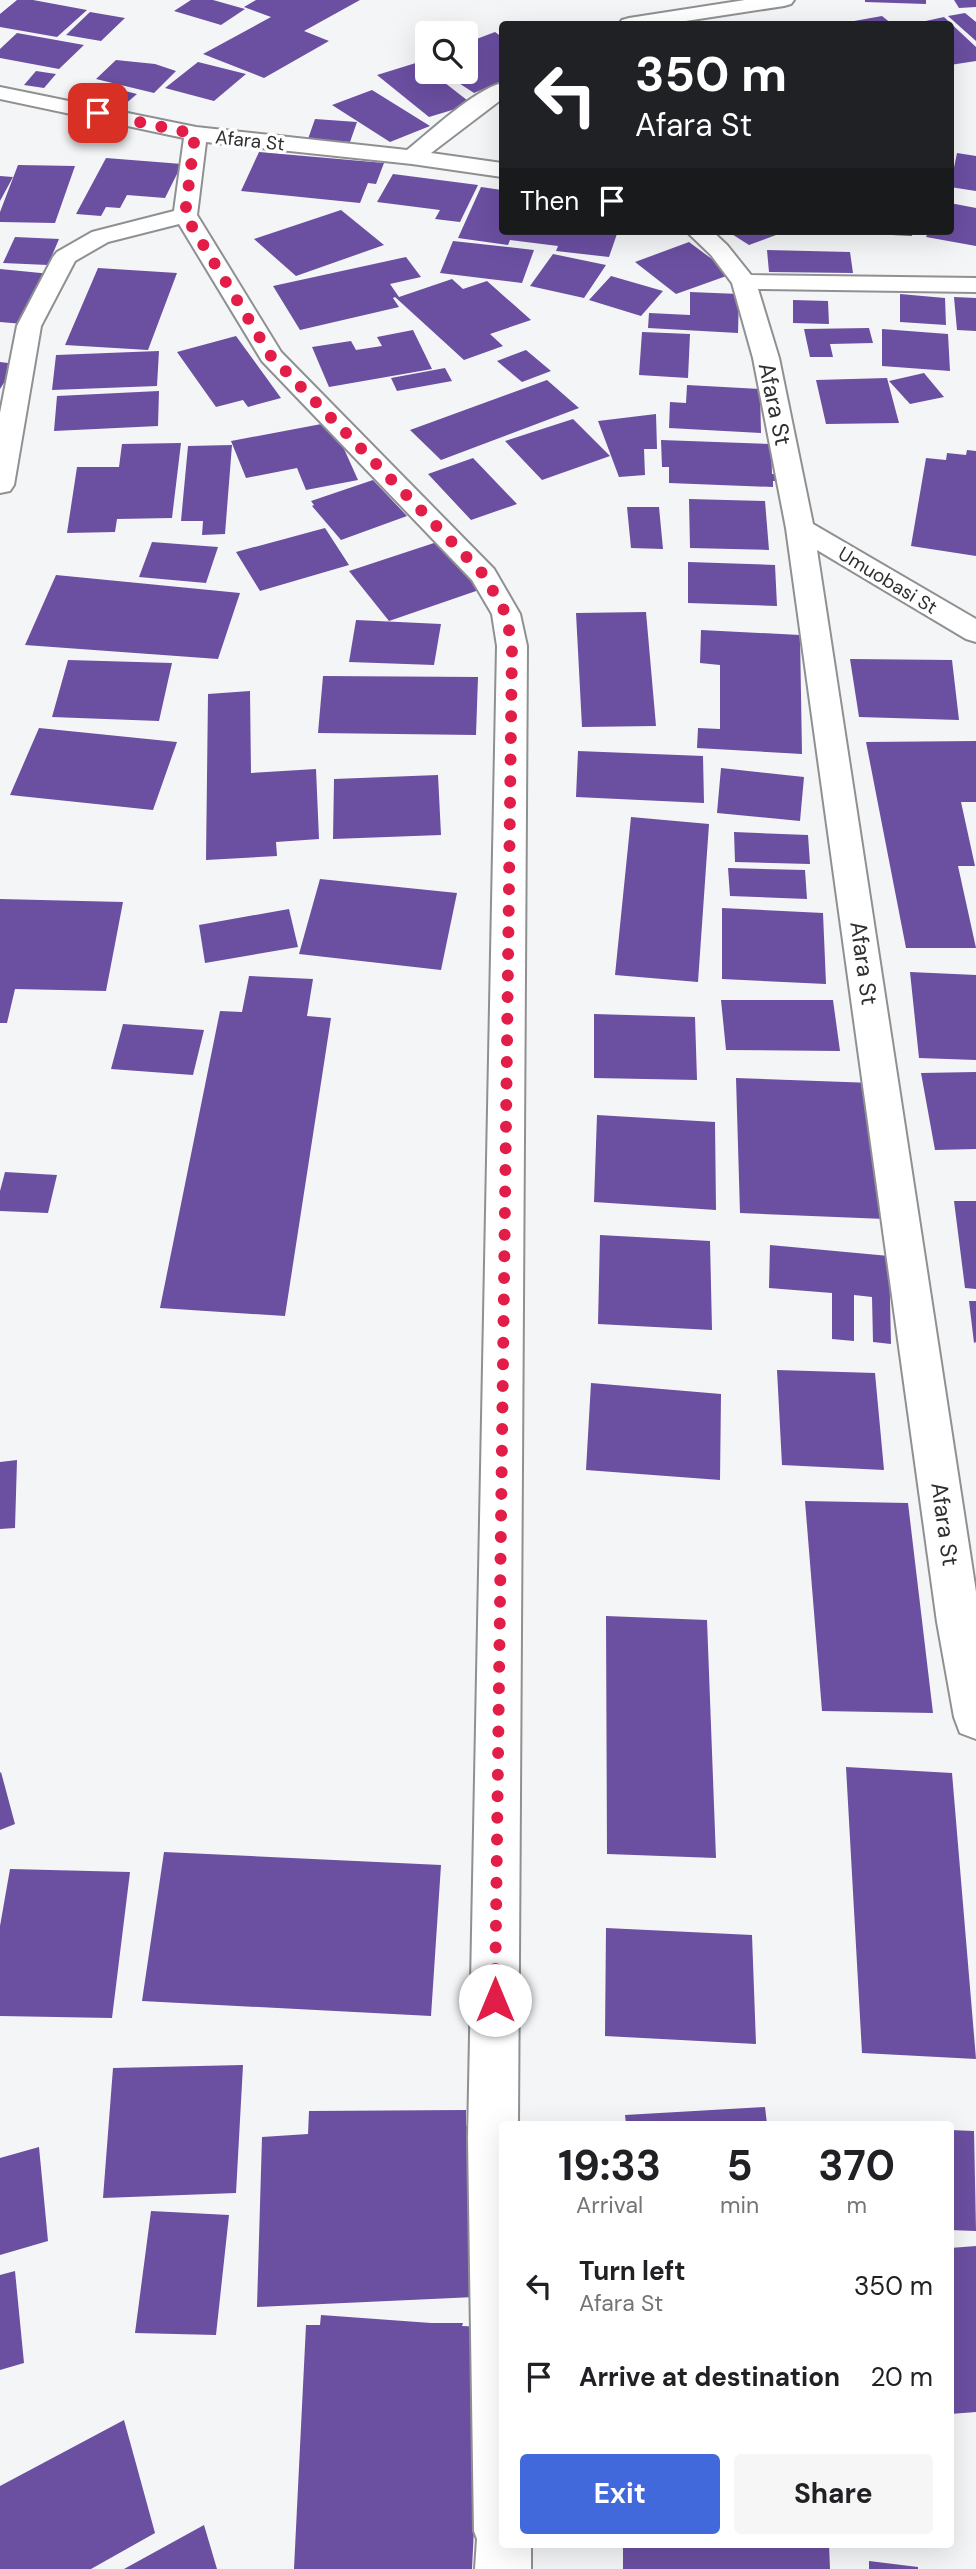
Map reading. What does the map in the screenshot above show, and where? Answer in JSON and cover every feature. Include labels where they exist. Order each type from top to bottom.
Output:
[{"type":"street","points":[[648,21],[784,0]]},
{"type":"street","points":[[412,157],[468,111],[499,91]]},
{"type":"street","name":"Afara St","points":[[0,93],[195,134],[412,157],[499,170]]},
{"type":"street","points":[[195,134],[185,215],[271,356],[484,575],[506,614],[512,646],[493,2138],[499,2400]]},
{"type":"street","points":[[0,485],[29,326],[65,257],[100,237],[185,215]]},
{"type":"street","name":"Afara St","points":[[702,235],[719,250],[744,282],[766,358],[800,528],[957,1608],[976,1717]]},
{"type":"street","points":[[744,282],[976,285]]},
{"type":"street","name":"Umuobasi St","points":[[800,528],[976,632]]},
{"type":"street","points":[[503,2548],[503,2569]]},
{"type":"building","points":[[17,0],[33,0],[87,10],[57,37],[0,27],[0,14]]},
{"type":"building","points":[[191,0],[213,0],[245,9],[221,25],[174,11]]},
{"type":"building","points":[[256,0],[360,0],[304,31],[329,41],[264,78],[203,54],[271,17],[244,7]]},
{"type":"building","points":[[926,0],[926,4],[865,2]]},
{"type":"building","points":[[954,0],[976,0],[976,7],[959,8]]},
{"type":"building","points":[[90,12],[125,18],[101,41],[66,35]]},
{"type":"building","points":[[965,13],[976,22],[976,41],[954,21],[948,16]]},
{"type":"building","points":[[882,16],[888,21],[854,21]]},
{"type":"building","points":[[944,17],[948,21],[926,21]]},
{"type":"building","points":[[954,26],[976,47],[976,61],[954,64]]},
{"type":"building","points":[[495,32],[499,35],[499,82],[474,93],[460,84],[478,84],[478,38]]},
{"type":"building","points":[[17,33],[84,45],[59,69],[0,58],[0,49]]},
{"type":"building","points":[[116,60],[155,64],[176,71],[154,93],[96,79]]},
{"type":"building","points":[[198,62],[246,74],[214,101],[165,88]]},
{"type":"building","points":[[415,63],[415,84],[446,84],[472,104],[429,117],[377,75]]},
{"type":"building","points":[[36,71],[56,74],[44,88],[24,85]]},
{"type":"building","points":[[113,88],[137,94],[124,105],[100,99]]},
{"type":"building","points":[[372,90],[430,126],[390,142],[332,105]]},
{"type":"building","points":[[315,119],[357,122],[350,142],[308,139]]},
{"type":"building","points":[[259,152],[384,163],[376,184],[368,183],[360,203],[241,191]]},
{"type":"building","points":[[957,153],[976,156],[976,191],[954,188]]},
{"type":"building","points":[[106,158],[182,164],[165,198],[127,195],[120,208],[106,207],[101,216],[76,214]]},
{"type":"building","points":[[18,165],[75,166],[55,223],[0,222],[0,212]]},
{"type":"building","points":[[393,174],[478,185],[460,222],[435,219],[440,210],[377,202]]},
{"type":"building","points":[[0,176],[13,177],[0,201]]},
{"type":"building","points":[[481,187],[499,190],[499,235],[617,235],[609,257],[556,251],[558,246],[510,240],[508,245],[458,238]]},
{"type":"building","points":[[954,204],[976,208],[976,246],[926,237],[954,235]]},
{"type":"building","points":[[341,210],[384,245],[296,276],[254,239]]},
{"type":"building","points":[[733,235],[776,235],[749,245]]},
{"type":"building","points":[[15,237],[59,239],[48,265],[3,263]]},
{"type":"building","points":[[453,241],[534,250],[522,283],[440,273]]},
{"type":"building","points":[[689,242],[732,274],[676,294],[635,262]]},
{"type":"building","points":[[767,250],[850,252],[853,273],[769,272]]},
{"type":"building","points":[[553,254],[606,265],[584,298],[530,286]]},
{"type":"building","points":[[406,257],[421,277],[390,284],[399,297],[452,279],[463,289],[487,281],[531,320],[490,334],[503,346],[464,360],[395,297],[393,298],[399,307],[300,330],[273,286]]},
{"type":"building","points":[[98,268],[177,273],[148,350],[65,345]]},
{"type":"building","points":[[0,269],[51,274],[23,324],[0,322]]},
{"type":"building","points":[[611,276],[663,291],[641,316],[589,300]]},
{"type":"building","points":[[690,292],[739,294],[738,333],[648,328],[649,313],[690,315]]},
{"type":"building","points":[[900,294],[945,298],[946,325],[900,322]]},
{"type":"building","points":[[954,297],[976,298],[976,331],[957,330]]},
{"type":"building","points":[[793,300],[828,301],[829,324],[793,323]]},
{"type":"building","points":[[869,328],[873,343],[830,344],[833,357],[810,357],[804,329]]},
{"type":"building","points":[[882,329],[948,334],[950,371],[882,366]]},
{"type":"building","points":[[413,330],[432,369],[329,387],[312,347],[351,341],[356,350],[382,346],[377,337]]},
{"type":"building","points":[[642,332],[690,334],[688,378],[639,375]]},
{"type":"building","points":[[236,336],[281,398],[248,407],[243,400],[216,407],[177,352]]},
{"type":"building","points":[[526,350],[551,371],[522,382],[497,361]]},
{"type":"building","points":[[159,351],[157,386],[52,390],[56,355]]},
{"type":"building","points":[[0,362],[16,364],[0,389]]},
{"type":"building","points":[[445,368],[452,381],[397,391],[391,378]]},
{"type":"building","points":[[924,373],[944,397],[910,404],[889,381]]},
{"type":"building","points":[[887,378],[899,423],[826,424],[816,380]]},
{"type":"building","points":[[547,380],[579,408],[441,460],[410,430]]},
{"type":"building","points":[[687,385],[760,389],[761,433],[669,428],[670,402],[686,403]]},
{"type":"building","points":[[159,391],[158,426],[54,431],[57,396]]},
{"type":"building","points":[[656,414],[657,449],[644,449],[645,475],[619,477],[598,421]]},
{"type":"building","points":[[573,419],[610,456],[542,480],[505,441]]},
{"type":"building","points":[[332,422],[358,480],[306,490],[297,468],[246,478],[231,441]]},
{"type":"building","points":[[661,440],[771,444],[772,474],[781,474],[782,481],[773,481],[773,487],[669,483],[669,467],[662,467]]},
{"type":"building","points":[[181,443],[172,518],[117,519],[115,532],[67,533],[77,467],[119,467],[122,444]]},
{"type":"building","points":[[232,445],[225,534],[202,535],[203,521],[181,521],[188,446]]},
{"type":"building","points":[[967,450],[976,451],[976,556],[911,546],[926,458],[946,460],[947,453],[966,455]]},
{"type":"building","points":[[473,458],[517,504],[471,520],[428,474]]},
{"type":"building","points":[[373,480],[407,516],[341,540],[312,506],[314,505],[311,501]]},
{"type":"building","points":[[689,499],[765,501],[769,550],[690,548]]},
{"type":"building","points":[[627,507],[659,507],[663,549],[631,548]]},
{"type":"building","points":[[325,528],[349,565],[260,591],[236,552]]},
{"type":"building","points":[[152,542],[218,547],[206,583],[139,577]]},
{"type":"building","points":[[437,542],[479,590],[389,621],[349,571]]},
{"type":"building","points":[[688,562],[775,565],[777,606],[688,603]]},
{"type":"building","points":[[56,575],[240,593],[218,659],[25,645]]},
{"type":"building","points":[[646,612],[656,726],[582,727],[576,613]]},
{"type":"building","points":[[356,620],[441,624],[434,665],[349,662]]},
{"type":"building","points":[[701,630],[800,635],[802,754],[697,748],[698,728],[720,729],[720,665],[700,663]]},
{"type":"building","points":[[850,659],[952,660],[959,720],[859,717]]},
{"type":"building","points":[[68,660],[172,663],[159,721],[52,717]]},
{"type":"building","points":[[323,676],[478,677],[476,735],[318,733]]},
{"type":"building","points":[[250,691],[251,773],[316,769],[319,839],[276,842],[277,856],[206,860],[208,694]]},
{"type":"building","points":[[39,728],[177,742],[153,810],[10,795]]},
{"type":"building","points":[[976,741],[976,802],[961,802],[975,866],[958,866],[976,948],[906,948],[866,742]]},
{"type":"building","points":[[578,751],[703,756],[704,803],[576,797]]},
{"type":"building","points":[[721,768],[804,777],[800,821],[717,813]]},
{"type":"building","points":[[438,775],[441,835],[333,839],[334,779]]},
{"type":"building","points":[[631,817],[709,824],[698,982],[615,975]]},
{"type":"building","points":[[734,832],[808,835],[810,864],[735,862]]},
{"type":"building","points":[[728,868],[805,870],[807,899],[730,896]]},
{"type":"building","points":[[320,879],[457,893],[441,970],[299,954]]},
{"type":"building","points":[[0,899],[123,902],[106,991],[15,989],[7,1023],[0,1023]]},
{"type":"building","points":[[722,908],[823,913],[826,984],[722,979]]},
{"type":"building","points":[[289,909],[298,947],[205,963],[199,925]]},
{"type":"building","points":[[910,972],[976,975],[976,1060],[919,1058]]},
{"type":"building","points":[[249,976],[313,979],[307,1016],[331,1018],[285,1316],[160,1308],[220,1011],[242,1012]]},
{"type":"building","points":[[721,1000],[833,1000],[840,1051],[726,1050]]},
{"type":"building","points":[[594,1014],[695,1017],[697,1080],[594,1078]]},
{"type":"building","points":[[123,1024],[204,1030],[193,1075],[111,1069]]},
{"type":"building","points":[[976,1072],[976,1149],[935,1150],[921,1073]]},
{"type":"building","points":[[736,1078],[873,1083],[885,1219],[740,1213]]},
{"type":"building","points":[[597,1115],[715,1122],[716,1210],[594,1202]]},
{"type":"building","points":[[5,1172],[57,1175],[48,1213],[0,1211],[0,1191]]},
{"type":"building","points":[[954,1201],[976,1201],[976,1289],[965,1288]]},
{"type":"building","points":[[600,1235],[710,1241],[712,1330],[598,1324]]},
{"type":"building","points":[[770,1245],[889,1256],[891,1344],[873,1342],[872,1297],[854,1295],[854,1341],[832,1339],[832,1293],[769,1288]]},
{"type":"building","points":[[969,1301],[976,1301],[974,1343]]},
{"type":"building","points":[[777,1370],[875,1373],[884,1470],[782,1465]]},
{"type":"building","points":[[591,1383],[721,1394],[720,1480],[586,1470]]},
{"type":"building","points":[[17,1460],[15,1528],[0,1529],[0,1462]]},
{"type":"building","points":[[805,1501],[908,1503],[933,1713],[822,1711]]},
{"type":"building","points":[[606,1616],[707,1620],[716,1858],[607,1854]]},
{"type":"building","points":[[846,1767],[952,1773],[976,2059],[862,2053]]},
{"type":"building","points":[[0,1773],[15,1824],[0,1830]]},
{"type":"building","points":[[164,1852],[441,1865],[431,2016],[142,2001]]},
{"type":"building","points":[[10,1869],[130,1872],[112,2018],[0,2016],[0,1926]]},
{"type":"building","points":[[606,1928],[752,1935],[756,2044],[605,2036]]},
{"type":"building","points":[[243,2065],[236,2193],[103,2198],[113,2068]]},
{"type":"building","points":[[765,2107],[767,2121],[626,2121],[625,2115]]},
{"type":"building","points":[[466,2110],[466,2126],[470,2126],[475,2297],[257,2307],[262,2137],[308,2134],[309,2111]]},
{"type":"building","points":[[954,2130],[974,2131],[976,2231],[954,2230]]},
{"type":"building","points":[[39,2147],[48,2241],[0,2255],[0,2158]]},
{"type":"building","points":[[151,2211],[229,2215],[216,2335],[135,2333]]},
{"type":"building","points":[[976,2246],[976,2412],[954,2414],[954,2248]]},
{"type":"building","points":[[15,2271],[24,2363],[0,2370],[0,2275]]},
{"type":"building","points":[[321,2315],[463,2323],[462,2326],[484,2327],[472,2569],[294,2569],[306,2325],[320,2325]]},
{"type":"building","points":[[124,2420],[155,2533],[91,2569],[0,2569],[0,2486]]},
{"type":"building","points":[[204,2525],[217,2569],[124,2569]]},
{"type":"building","points":[[623,2548],[829,2548],[830,2569],[623,2569]]},
{"type":"building","points":[[869,2561],[918,2567],[918,2569],[869,2569]]},
{"type":"route","points":[[98,113],[195,134],[185,215],[271,356],[484,575],[506,614],[512,646],[495,2000]]}]
